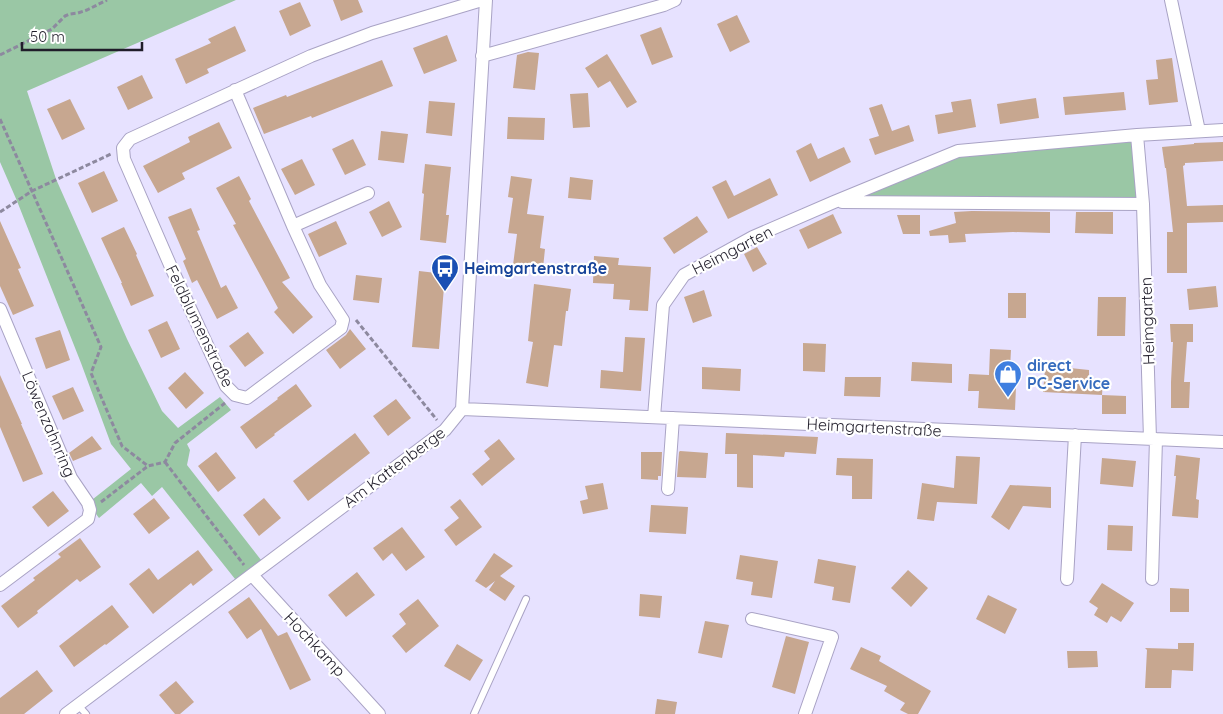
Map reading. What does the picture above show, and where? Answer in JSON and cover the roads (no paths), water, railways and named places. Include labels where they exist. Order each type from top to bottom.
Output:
[{"type":"street","points":[[368,193],[293,226],[235,90],[311,56],[372,33],[482,0]]},
{"type":"street","points":[[462,409],[486,0]]},
{"type":"street","points":[[482,56],[664,5],[675,0]]},
{"type":"street","points":[[1171,0],[1199,131]]},
{"type":"street","name":"Feldblumenstraße","points":[[235,90],[130,139],[123,148],[124,159],[171,267],[226,386],[235,395],[247,398],[341,328],[343,320],[320,285],[293,226]]},
{"type":"street","name":"Heimgarten","points":[[654,417],[663,305],[684,275],[753,237],[958,152],[1137,135],[1223,130]]},
{"type":"street","name":"Heimgarten","points":[[1137,135],[1143,204],[1153,439]]},
{"type":"street","name":"Heimgarten","points":[[834,202],[1143,204]]},
{"type":"street","name":"Löwenzahnring","points":[[0,308],[70,478],[88,503],[90,510],[88,519],[0,585]]},
{"type":"street","name":"Heimgartenstraße","points":[[462,409],[1223,442]]},
{"type":"street","name":"Am Kattenberge","points":[[66,714],[82,710],[252,575],[445,430],[462,409]]},
{"type":"street","points":[[668,490],[673,418]]},
{"type":"street","points":[[1067,579],[1075,435]]},
{"type":"street","points":[[1152,579],[1153,439]]},
{"type":"street","name":"Hochkamp","points":[[252,575],[379,714]]},
{"type":"street","points":[[752,619],[832,637],[806,714]]},
{"type":"lane","points":[[474,714],[526,599]]},
{"type":"place","name":"Heimgartenstraße","points":[[445,292]]},
{"type":"place","name":"direct PC-Service","points":[[1008,398]]}]
